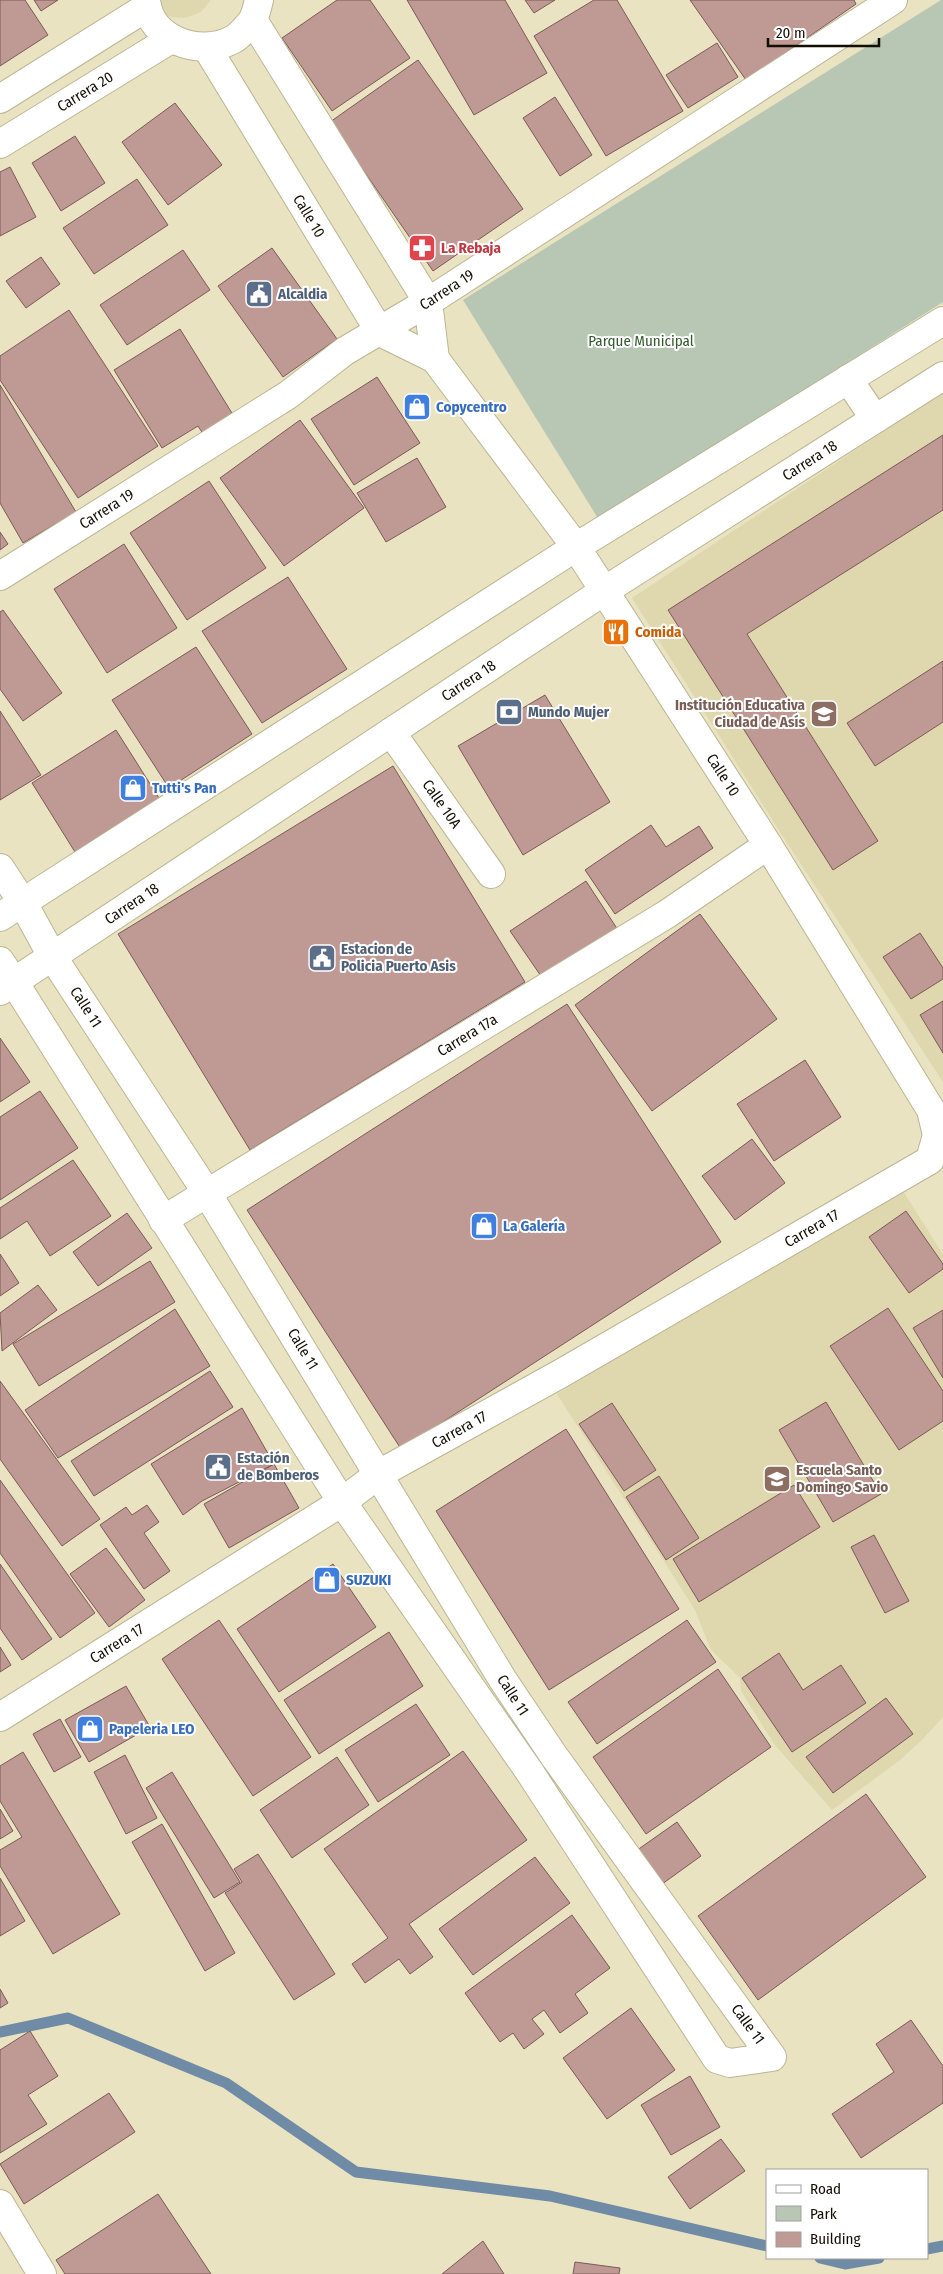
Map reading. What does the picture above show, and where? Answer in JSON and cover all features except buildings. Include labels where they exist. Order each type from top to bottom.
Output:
[{"type":"street","name":"Carrera 19","points":[[0,576],[288,395],[345,351],[428,302],[893,0]]},
{"type":"street","points":[[0,99],[146,4],[156,25],[171,39],[188,46],[207,48],[233,40],[256,10]]},
{"type":"street","name":"Calle 10","points":[[256,10],[428,302],[435,359]]},
{"type":"street","name":"Carrera 20","points":[[0,144],[171,39]]},
{"type":"street","name":"Calle 10","points":[[207,48],[380,332],[435,359],[576,547],[768,845],[931,1110],[937,1135],[930,1160]]},
{"type":"street","points":[[0,917],[576,547],[943,321]]},
{"type":"street","name":"Carrera 18","points":[[5,978],[52,956],[604,592],[943,376]]},
{"type":"street","points":[[848,379],[875,419]]},
{"type":"street","name":"Calle 10A","points":[[391,732],[491,874]]},
{"type":"street","name":"Carrera 17a","points":[[163,1220],[667,914],[768,845]]},
{"type":"street","name":"Calle 11","points":[[0,868],[23,903],[52,956],[208,1193],[503,1680],[554,1756],[772,2057],[730,2063],[717,2059],[528,1771],[342,1502],[163,1220],[5,978]]},
{"type":"street","name":"Carrera 17","points":[[0,1717],[342,1502],[379,1474],[560,1374],[930,1160]]},
{"type":"street","points":[[477,1697],[503,1680]]},
{"type":"street","points":[[528,1771],[554,1756]]},
{"type":"street","points":[[3,2216],[42,2274]]},
{"type":"shaded area","points":[[151,0],[211,0],[201,12],[186,18],[171,17],[155,9]]},
{"type":"shaded area","name":"Institución Educativa Ciudad de Asís","points":[[943,392],[943,1082],[778,829],[632,598]]},
{"type":"shaded area","name":"Escuela Santo Domingo Savio","points":[[899,1185],[943,1254],[943,1717],[899,1761],[832,1810],[774,1744],[741,1691],[740,1678],[711,1650],[695,1610],[557,1394]]},
{"type":"green space","name":"Parque Municipal","points":[[943,0],[943,302],[599,520],[463,300]]},
{"type":"waterway","points":[[0,2032],[68,2018],[226,2083],[356,2172],[550,2196],[766,2246]]},
{"type":"waterway","points":[[928,2249],[943,2246]]},
{"type":"waterway","points":[[824,2259],[845,2264],[873,2259]]},
{"type":"place","name":"La Rebaja","points":[[422,248]]},
{"type":"place","name":"Alcaldia","points":[[259,294]]},
{"type":"place","name":"Copycentro","points":[[417,407]]},
{"type":"place","name":"Comida","points":[[616,632]]},
{"type":"place","name":"Mundo Mujer","points":[[509,712]]},
{"type":"place","name":"Institución Educativa Ciudad de Asís","points":[[824,714]]},
{"type":"place","name":"Tutti's Pan","points":[[133,788]]},
{"type":"place","name":"Estacion de Policia Puerto Asis","points":[[322,958]]},
{"type":"place","name":"La Galería","points":[[484,1226]]},
{"type":"place","name":"Estación de Bomberos","points":[[218,1467]]},
{"type":"place","name":"Escuela Santo Domingo Savio","points":[[777,1479]]},
{"type":"place","name":"SUZUKI","points":[[327,1580]]},
{"type":"place","name":"Papeleria LEO","points":[[90,1729]]}]
